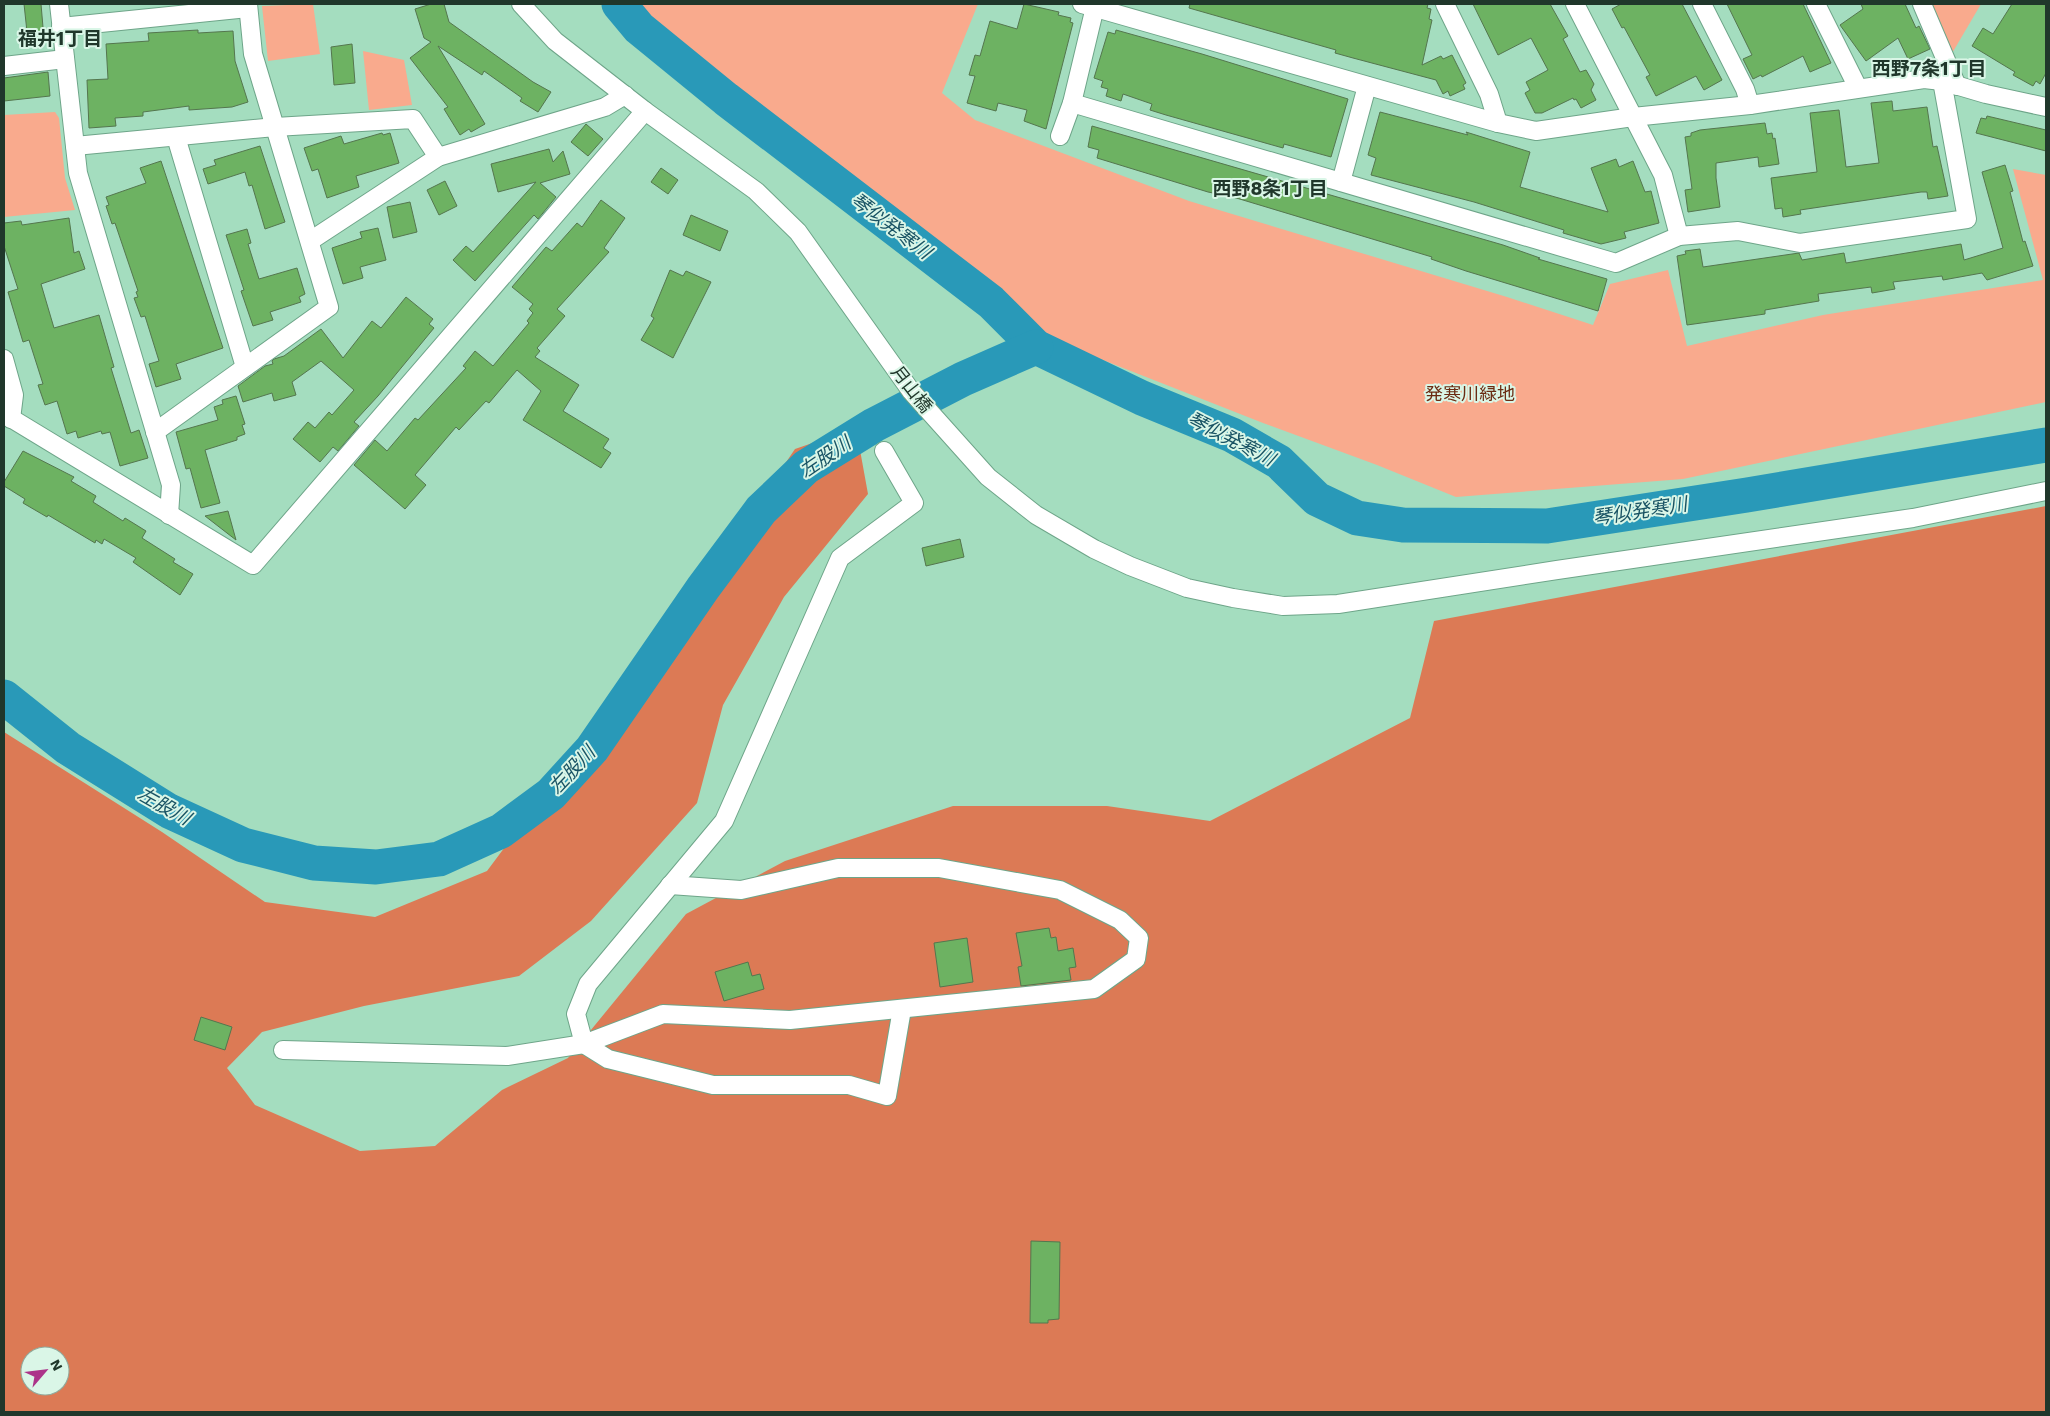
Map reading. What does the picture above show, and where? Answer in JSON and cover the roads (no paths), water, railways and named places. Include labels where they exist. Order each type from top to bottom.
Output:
[{"type":"street","points":[[59,4],[78,173],[171,485],[169,515]]},
{"type":"street","name":"月山橋","points":[[521,4],[555,41],[645,111],[756,191],[791,225],[809,247],[911,391],[988,477],[1036,515],[1094,549],[1130,566],[1187,588],[1283,606],[1338,604],[1913,518],[2046,491]]},
{"type":"street","points":[[1445,4],[1489,94],[1498,123]]},
{"type":"street","points":[[1575,4],[1663,175],[1678,236]]},
{"type":"street","points":[[1702,4],[1745,89],[1750,105]]},
{"type":"street","points":[[1816,4],[1858,88]]},
{"type":"street","points":[[1072,103],[1616,263],[1678,236],[1738,231],[1800,243],[1968,219],[1950,84],[1922,4]]},
{"type":"street","points":[[1060,136],[1072,103],[1086,5],[1498,123],[1536,130],[1633,117],[1750,105],[1924,79],[2046,107]]},
{"type":"street","points":[[61,27],[248,6],[253,54],[329,307],[155,432]]},
{"type":"street","points":[[4,66],[65,59]]},
{"type":"street","points":[[1341,182],[1367,86]]},
{"type":"street","points":[[310,241],[438,157],[605,107],[625,95]]},
{"type":"street","points":[[4,358],[14,395],[8,416],[252,566],[645,111]]},
{"type":"street","points":[[75,146],[275,127],[413,119],[438,157]]},
{"type":"street","points":[[176,137],[245,367]]},
{"type":"street","points":[[884,451],[914,502],[840,558],[724,821],[588,984],[576,1014],[584,1044],[608,1059],[712,1085],[849,1085],[887,1096],[902,1009]]},
{"type":"street","points":[[283,1050],[507,1056],[584,1044],[663,1014],[790,1020],[1094,989],[1136,959],[1139,938],[1120,920],[1060,890],[939,868],[838,868],[740,890],[670,885]]},
{"type":"waterway","name":"琴似発寒川","points":[[619,4],[639,28],[726,99],[991,302],[1036,347],[1142,398],[1232,435],[1279,462],[1317,499],[1357,518],[1403,525],[1547,526],[2046,445]]},
{"type":"waterway","name":"左股川","points":[[4,697],[68,748],[169,811],[243,845],[314,863],[376,867],[439,859],[501,831],[551,794],[592,749],[703,588],[761,510],[806,467],[874,425],[963,379],[1036,347]]},
{"type":"district","name":"福井1丁目","points":[[60,38]]},
{"type":"district","name":"西野7条1丁目","points":[[1929,68]]},
{"type":"district","name":"西野8条1丁目","points":[[1270,188]]},
{"type":"park label","name":"発寒川緑地","points":[[1470,393]]}]
